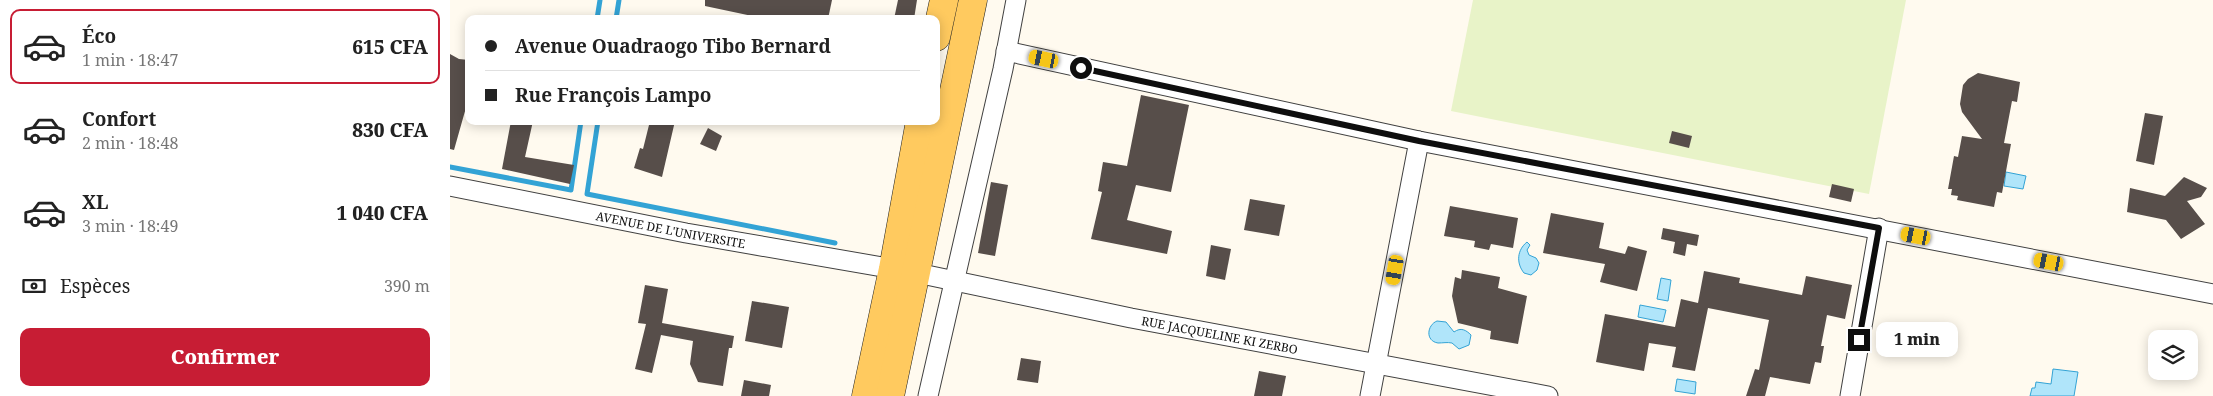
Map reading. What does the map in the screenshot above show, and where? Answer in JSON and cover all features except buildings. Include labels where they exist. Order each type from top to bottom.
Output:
[{"type":"main road","points":[[940,18],[944,0]]},
{"type":"main road","points":[[866,396],[905,271],[972,0]]},
{"type":"main road","points":[[890,396],[920,125]]},
{"type":"street","points":[[928,396],[955,282],[1016,0]]},
{"type":"street","points":[[1006,51],[1419,141],[1879,228],[2213,294]]},
{"type":"street","points":[[1370,396],[1378,363],[1419,141]]},
{"type":"street","name":"AVENUE DE L'UNIVERSITE","points":[[450,186],[686,233],[905,271]]},
{"type":"street","points":[[1850,396],[1879,228]]},
{"type":"street","name":"RUE JACQUELINE KI ZERBO","points":[[905,271],[1131,318],[1548,396]]},
{"type":"green space","points":[[1473,0],[1906,0],[1869,194],[1451,111]]},
{"type":"water","points":[[2006,172],[2026,176],[2023,189],[2004,186]]},
{"type":"water","points":[[1527,242],[1530,245],[1527,250],[1529,255],[1536,258],[1539,263],[1537,270],[1531,275],[1524,273],[1519,261],[1521,249]]},
{"type":"water","points":[[1661,278],[1671,280],[1668,301],[1657,299]]},
{"type":"water","points":[[1640,305],[1666,310],[1663,322],[1638,317]]},
{"type":"water","points":[[1437,321],[1446,322],[1454,332],[1461,329],[1471,335],[1469,345],[1459,349],[1452,343],[1434,342],[1429,336],[1429,329]]},
{"type":"water","points":[[2053,369],[2078,372],[2074,396],[2030,396],[2036,382],[2051,384]]},
{"type":"water","points":[[1677,379],[1696,382],[1695,394],[1675,391]]},
{"type":"waterway","points":[[598,15],[600,0]]},
{"type":"waterway","points":[[617,15],[619,0]]},
{"type":"waterway","points":[[450,167],[571,190],[580,125]]},
{"type":"waterway","points":[[597,125],[587,194],[835,243]]},
{"type":"route","points":[[1081,68],[1419,141],[1879,228],[1859,340]]}]
